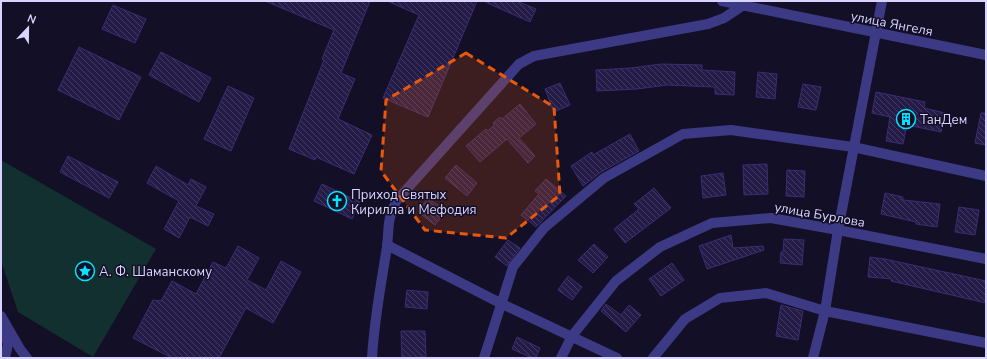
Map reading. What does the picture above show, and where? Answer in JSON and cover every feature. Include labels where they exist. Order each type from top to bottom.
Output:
[{"type":"street","name":"улица Янгеля","points":[[722,1],[986,55]]},
{"type":"street","points":[[813,358],[825,311],[853,147],[882,1]]},
{"type":"street","points":[[372,358],[373,328],[387,245],[389,219],[392,208],[397,200],[519,64],[534,56],[708,24],[724,18],[742,6]]},
{"type":"street","points":[[484,358],[513,267],[544,228],[604,178],[683,134],[731,130],[853,147],[986,176]]},
{"type":"street","name":"улица Бурлова","points":[[561,358],[572,336],[616,281],[660,247],[712,223],[771,218],[986,259]]},
{"type":"street","points":[[387,245],[502,304],[617,358]]},
{"type":"street","points":[[653,358],[685,319],[720,298],[766,293],[825,311],[986,343]]},
{"type":"street","points":[[1,317],[8,344],[5,358]]},
{"type":"street","points":[[1,317],[27,358]]},
{"type":"highlighted area","points":[[466,53],[554,107],[560,195],[506,238],[425,230],[381,171],[386,100]]},
{"type":"green space","points":[[1,160],[156,249],[93,357],[18,312],[1,261]]},
{"type":"building","points":[[265,1],[370,1],[341,73],[355,79],[338,119],[372,135],[354,174],[316,157],[315,160],[289,149],[324,60],[322,59],[334,30]]},
{"type":"building","points":[[387,1],[477,1],[428,117],[383,98],[419,15]]},
{"type":"building","points":[[483,1],[517,1],[536,9],[530,22]]},
{"type":"building","points":[[113,5],[146,19],[135,43],[102,29]]},
{"type":"building","points":[[79,47],[141,77],[119,120],[58,90]]},
{"type":"building","points":[[161,52],[211,78],[199,102],[149,75]]},
{"type":"building","points":[[661,64],[702,65],[702,70],[735,72],[734,95],[715,94],[715,87],[667,85],[637,89],[597,91],[596,70],[631,68]]},
{"type":"building","points":[[758,72],[777,74],[775,99],[756,97]]},
{"type":"building","points":[[560,83],[570,105],[554,112],[545,89]]},
{"type":"building","points":[[803,84],[821,87],[816,110],[798,107]]},
{"type":"building","points":[[228,86],[254,98],[231,151],[204,139]]},
{"type":"building","name":"ТанДем","points":[[876,92],[925,102],[924,108],[945,113],[941,132],[907,125],[903,144],[886,141],[890,117],[872,113]]},
{"type":"building","points":[[520,104],[536,124],[519,138],[535,156],[528,163],[507,139],[480,162],[466,146],[486,129],[488,131],[494,125],[493,123],[500,117],[502,119]]},
{"type":"building","points":[[981,113],[986,113],[986,145],[975,143]]},
{"type":"building","points":[[630,134],[639,151],[601,172],[583,186],[571,166],[592,152],[593,155]]},
{"type":"building","points":[[68,156],[118,182],[109,198],[60,172]]},
{"type":"building","points":[[767,164],[768,194],[744,195],[743,165]]},
{"type":"building","points":[[456,165],[477,183],[467,196],[445,178]]},
{"type":"building","points":[[156,166],[188,185],[191,179],[206,187],[196,206],[214,214],[208,226],[190,217],[179,238],[164,229],[179,201],[147,183]]},
{"type":"building","points":[[787,170],[805,171],[804,197],[786,196]]},
{"type":"building","points":[[723,173],[726,195],[703,198],[701,176]]},
{"type":"building","points":[[546,179],[566,196],[536,227],[521,215],[539,194],[535,191]]},
{"type":"building","points":[[322,184],[360,202],[352,219],[314,201]]},
{"type":"building","points":[[654,188],[671,208],[625,243],[614,229],[639,209],[634,204]]},
{"type":"building","points":[[885,193],[903,197],[903,200],[940,204],[937,227],[916,224],[916,222],[881,214]]},
{"type":"building","points":[[428,198],[446,211],[435,225],[418,212]]},
{"type":"building","points":[[959,207],[979,210],[975,235],[955,232]]},
{"type":"building","points":[[731,235],[733,248],[763,246],[764,250],[707,269],[699,246]]},
{"type":"building","points":[[784,239],[804,240],[802,265],[780,263]]},
{"type":"building","points":[[508,240],[520,248],[507,266],[495,257]]},
{"type":"building","points":[[594,244],[608,257],[593,273],[578,260]]},
{"type":"building","points":[[238,246],[259,258],[247,280],[266,290],[281,261],[301,272],[273,323],[246,308],[219,358],[172,358],[133,338],[153,300],[161,301],[172,281],[196,294],[213,262],[226,268]]},
{"type":"building","points":[[870,257],[986,281],[986,303],[891,281],[892,279],[868,277]]},
{"type":"building","points":[[672,263],[684,280],[661,296],[649,279]]},
{"type":"building","points":[[568,276],[582,287],[572,300],[558,290]]},
{"type":"building","points":[[407,290],[428,292],[427,309],[405,307]]},
{"type":"building","points":[[606,304],[621,315],[629,305],[641,315],[626,332],[601,311]]},
{"type":"building","points":[[781,305],[803,311],[798,340],[776,336]]},
{"type":"building","points":[[401,331],[425,331],[426,357],[402,358]]},
{"type":"building","points":[[517,337],[540,348],[536,358],[532,358],[512,349]]},
{"type":"place","name":"ТанДем","points":[[906,119]]},
{"type":"place","name":"Приход Святых Кирилла и Мефодия","points":[[337,201]]},
{"type":"place","name":"А. Ф. Шаманскому","points":[[85,271]]}]
